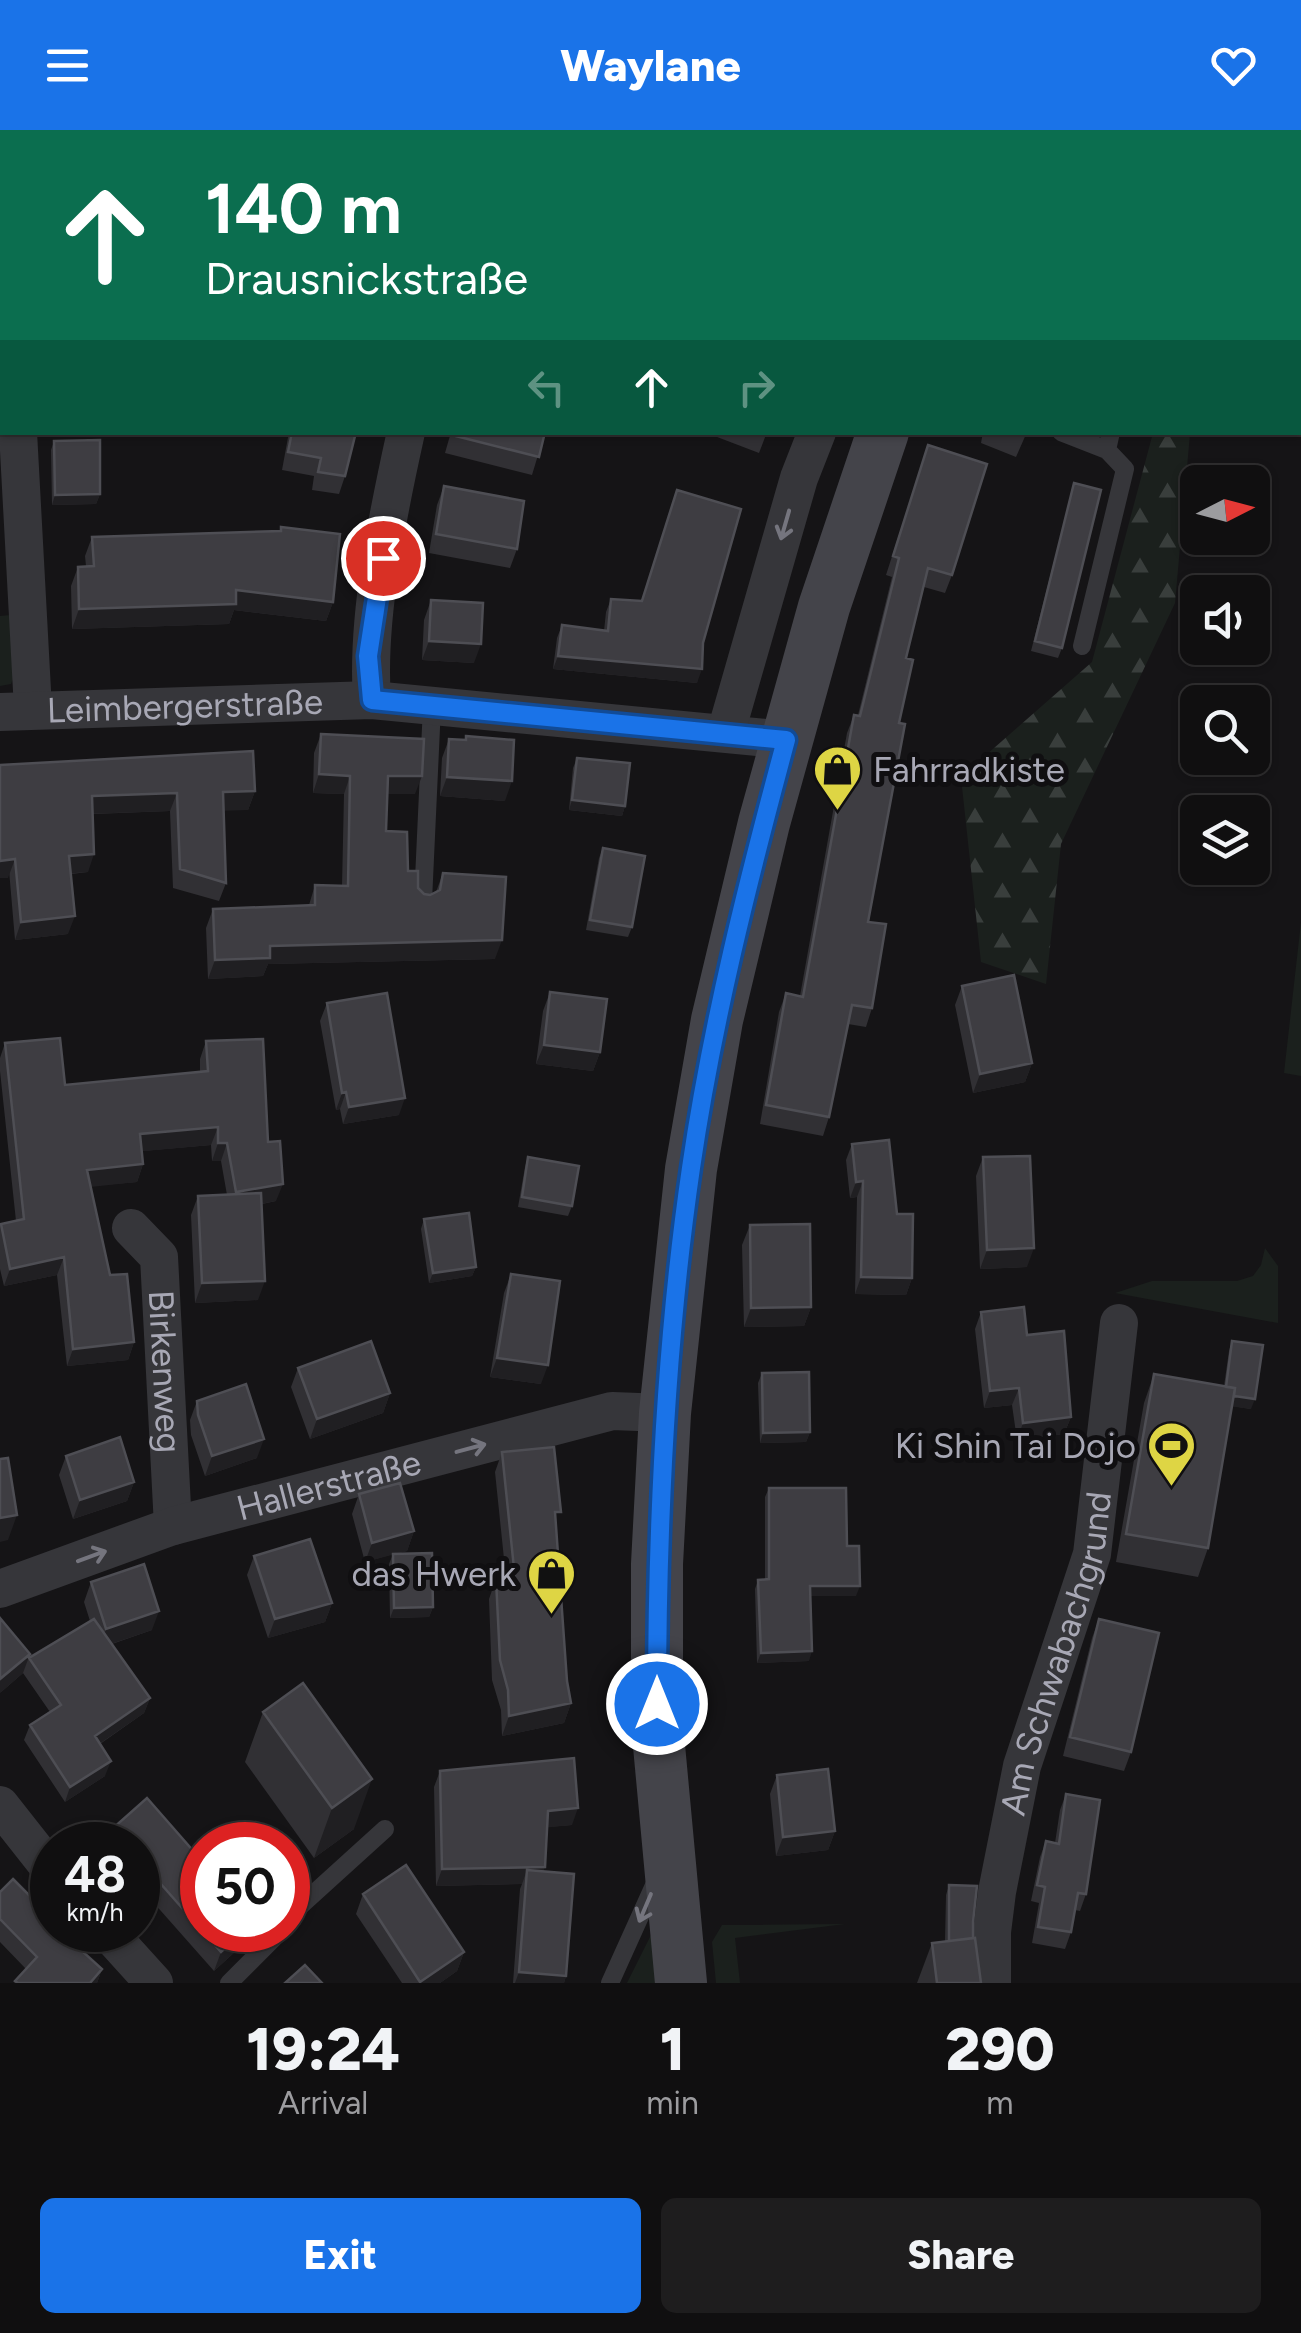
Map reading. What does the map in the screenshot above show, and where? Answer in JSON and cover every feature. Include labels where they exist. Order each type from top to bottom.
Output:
[{"type":"main road","points":[[681,1983],[657,1704],[657,1564],[666,1413],[691,1169],[732,950],[786,740],[824,606],[881,435]]},
{"type":"street","points":[[16,711],[18,435]]},
{"type":"street","points":[[372,700],[368,656],[405,435]]},
{"type":"street","points":[[726,732],[799,478],[816,435]]},
{"type":"street","name":"Leimbergerstraße","points":[[16,711],[372,700],[786,740]]},
{"type":"street","name":"Birkenweg","points":[[131,1228],[159,1257],[173,1526]]},
{"type":"street","name":"Am Schwabachgrund","points":[[992,1983],[997,1892],[1022,1766],[1092,1554],[1119,1323]]},
{"type":"street","name":"Hallerstraße","points":[[0,1589],[173,1526],[612,1411],[666,1413]]},
{"type":"street","points":[[0,1804],[30,1843]]},
{"type":"street","points":[[126,1952],[153,1983]]},
{"type":"lane","points":[[1077,435],[1109,441],[1125,469],[1082,646]]},
{"type":"lane","points":[[423,901],[432,706]]},
{"type":"lane","points":[[310,1897],[385,1829]]},
{"type":"lane","points":[[610,1983],[668,1853]]},
{"type":"lane","points":[[229,1983],[260,1952]]},
{"type":"green space","points":[[1152,435],[1190,435],[1187,465],[1180,465],[1175,603],[1061,844],[1046,984],[981,962],[961,777],[1092,662]]},
{"type":"green space","points":[[11,615],[15,673],[11,684],[0,686],[0,616]]},
{"type":"green space","points":[[1301,922],[1301,1076],[1284,1073]]},
{"type":"green space","points":[[1265,1248],[1278,1266],[1278,1323],[1115,1293],[1152,1281],[1237,1281],[1253,1276],[1261,1265]]},
{"type":"green space","points":[[845,1924],[735,1938],[740,1983],[716,1983],[712,1942],[722,1925]]},
{"type":"green space","points":[[652,1933],[663,1983],[627,1983]]},
{"type":"building","points":[[291,435],[355,435],[345,476],[318,472],[321,458],[288,452]]},
{"type":"building","points":[[452,435],[544,435],[539,457]]},
{"type":"building","points":[[100,440],[100,494],[55,495],[54,441]]},
{"type":"building","points":[[928,445],[987,464],[952,575],[928,568],[906,658],[913,660],[899,723],[905,724],[868,922],[886,924],[872,1008],[852,1005],[829,1117],[766,1105],[786,993],[803,997],[854,715],[860,716],[899,558],[893,556]]},
{"type":"building","points":[[1074,483],[1101,490],[1062,648],[1035,641]]},
{"type":"building","points":[[444,486],[524,501],[517,549],[436,534]]},
{"type":"building","points":[[677,490],[741,509],[703,643],[702,669],[558,656],[562,625],[608,631],[611,599],[642,601]]},
{"type":"building","points":[[281,527],[340,534],[333,602],[236,590],[236,604],[79,609],[78,567],[94,566],[92,537],[281,531]]},
{"type":"building","points":[[431,600],[483,603],[481,644],[429,641]]},
{"type":"building","points":[[321,734],[424,739],[422,776],[388,776],[386,831],[407,832],[408,871],[418,871],[418,888],[424,894],[440,890],[443,873],[506,877],[502,940],[270,946],[270,958],[215,960],[213,909],[315,905],[315,885],[348,886],[350,776],[319,774]]},
{"type":"building","points":[[466,736],[514,740],[512,781],[447,777],[449,739],[466,740]]},
{"type":"building","points":[[253,751],[255,791],[223,792],[226,883],[180,869],[177,793],[92,796],[94,854],[69,856],[75,916],[21,922],[15,859],[0,861],[0,765]]},
{"type":"building","points":[[577,758],[630,763],[625,806],[572,800]]},
{"type":"building","points":[[603,848],[645,856],[632,927],[590,920]]},
{"type":"building","points":[[1014,975],[1032,1063],[980,1074],[962,986]]},
{"type":"building","points":[[550,992],[607,999],[600,1052],[544,1045]]},
{"type":"building","points":[[387,993],[405,1098],[349,1107],[346,1092],[342,1093],[327,1003]]},
{"type":"building","points":[[60,1038],[65,1085],[208,1071],[206,1041],[263,1039],[268,1142],[280,1141],[283,1184],[236,1192],[227,1143],[218,1143],[218,1127],[140,1134],[143,1164],[87,1170],[110,1275],[127,1274],[134,1342],[73,1349],[64,1257],[10,1269],[1,1224],[24,1219],[5,1043]]},
{"type":"building","points":[[889,1140],[897,1214],[913,1214],[912,1278],[861,1277],[863,1181],[856,1182],[852,1144]]},
{"type":"building","points":[[1030,1156],[1034,1248],[987,1250],[983,1157]]},
{"type":"building","points":[[528,1157],[579,1166],[572,1206],[522,1197]]},
{"type":"building","points":[[261,1193],[265,1281],[202,1283],[198,1196]]},
{"type":"building","points":[[469,1213],[476,1267],[433,1273],[424,1219]]},
{"type":"building","points":[[810,1224],[811,1307],[751,1308],[750,1225]]},
{"type":"building","points":[[511,1274],[560,1281],[548,1365],[497,1358]]},
{"type":"building","points":[[1024,1307],[1027,1335],[1064,1331],[1071,1417],[1023,1423],[1019,1388],[990,1391],[981,1312]]},
{"type":"building","points":[[371,1341],[390,1393],[317,1419],[298,1368]]},
{"type":"building","points":[[1232,1341],[1263,1345],[1255,1399],[1234,1396],[1235,1388],[1226,1387]]},
{"type":"building","points":[[809,1372],[810,1432],[763,1433],[762,1373]]},
{"type":"building","name":"Ki Shin Tai Dojo","points":[[1154,1374],[1235,1388],[1208,1548],[1126,1534]]},
{"type":"building","points":[[246,1384],[264,1439],[212,1456],[197,1401]]},
{"type":"building","points":[[120,1437],[134,1482],[80,1500],[66,1456]]},
{"type":"building","points":[[554,1447],[561,1512],[555,1512],[571,1703],[509,1716],[508,1690],[500,1660],[496,1579],[515,1578],[502,1452]]},
{"type":"building","points":[[8,1458],[17,1515],[0,1518],[0,1459]]},
{"type":"building","points":[[400,1483],[414,1531],[372,1543],[359,1494]]},
{"type":"building","points":[[769,1488],[846,1488],[847,1546],[859,1546],[860,1586],[810,1586],[812,1651],[761,1653],[758,1580],[769,1579]]},
{"type":"building","points":[[310,1539],[332,1603],[275,1619],[254,1556]]},
{"type":"building","points":[[432,1553],[433,1607],[394,1608],[393,1554]]},
{"type":"building","points":[[144,1564],[159,1611],[106,1629],[91,1582]]},
{"type":"building","points":[[0,1618],[30,1654],[0,1679]]},
{"type":"building","points":[[94,1619],[150,1698],[95,1736],[111,1761],[70,1787],[30,1725],[61,1705],[29,1658]]},
{"type":"building","points":[[1099,1619],[1159,1633],[1131,1752],[1070,1737]]},
{"type":"building","points":[[303,1683],[372,1779],[332,1808],[263,1712]]},
{"type":"building","points":[[574,1758],[578,1808],[548,1811],[545,1867],[442,1869],[440,1771]]},
{"type":"building","points":[[828,1769],[835,1831],[783,1837],[777,1775]]},
{"type":"building","points":[[1066,1794],[1100,1800],[1086,1894],[1078,1893],[1071,1932],[1038,1927],[1045,1887],[1037,1885],[1046,1841],[1059,1844]]},
{"type":"building","points":[[147,1798],[180,1836],[180,1906],[160,1883],[160,1822],[120,1822]]},
{"type":"building","points":[[406,1865],[464,1952],[420,1982],[363,1894]]},
{"type":"building","points":[[527,1870],[574,1874],[566,1976],[519,1972]]},
{"type":"building","points":[[13,1879],[30,1896],[30,1950],[0,1919],[0,1892]]},
{"type":"building","points":[[949,1885],[977,1886],[973,1938],[949,1941]]},
{"type":"building","points":[[975,1938],[981,1983],[937,1983],[932,1943]]},
{"type":"building","points":[[32,1952],[83,1952],[102,1969],[90,1983],[15,1981],[37,1957]]},
{"type":"building","points":[[305,1965],[322,1983],[285,1983]]},
{"type":"place","name":"Fahrradkiste","points":[[838,812]]},
{"type":"place","name":"Ki Shin Tai Dojo","points":[[1171,1488]]},
{"type":"place","name":"das Hwerk","points":[[551,1616]]},
{"type":"route","points":[[383,558],[368,656],[372,700],[786,740],[732,950],[691,1169],[661,1475],[657,1704]]}]
